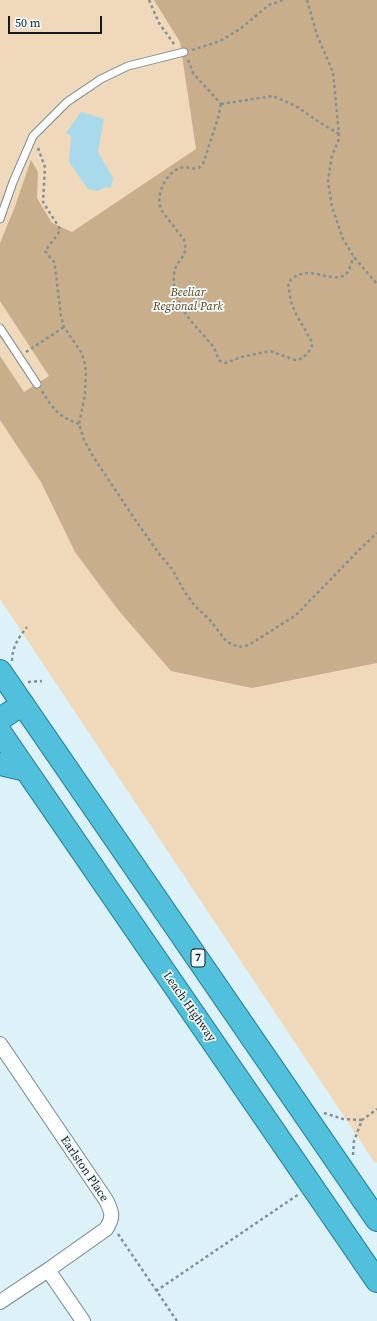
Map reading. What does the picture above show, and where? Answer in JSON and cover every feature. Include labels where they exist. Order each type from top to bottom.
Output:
[{"type":"highway","points":[[0,719],[10,685]]},
{"type":"highway","name":"7","points":[[10,685],[375,1216]]},
{"type":"highway","name":"Leach Highway","points":[[0,732],[377,1281]]},
{"type":"highway","points":[[0,764],[26,770]]},
{"type":"highway","points":[[344,1233],[375,1216]]},
{"type":"street","name":"Earlston Place","points":[[0,1044],[106,1200],[112,1215],[110,1222]]},
{"type":"street","points":[[0,1302],[106,1230],[110,1222]]},
{"type":"street","points":[[48,1270],[83,1321]]},
{"type":"lane","points":[[0,219],[13,182],[33,136],[67,102],[101,79],[128,66],[184,52]]},
{"type":"lane","points":[[0,328],[37,384]]},
{"type":"path","points":[[149,0],[159,23],[173,44],[184,52],[193,73],[221,104]]},
{"type":"path","points":[[184,52],[220,41],[240,29],[269,5],[283,0]]},
{"type":"path","points":[[307,0],[317,35],[333,72],[339,135],[338,142],[332,155],[328,181],[332,207],[343,239],[354,257],[377,284]]},
{"type":"path","points":[[221,104],[272,96],[296,106],[339,135]]},
{"type":"path","points":[[221,104],[203,164],[201,167],[196,169],[186,167],[179,168],[174,172],[160,190],[158,202],[162,211],[184,240],[186,246],[185,254],[174,272],[175,289],[179,304],[194,326],[214,348],[220,361],[226,363],[241,357],[267,352],[276,353],[295,360],[306,355],[312,346],[312,342],[291,302],[288,283],[294,277],[304,274],[318,273],[340,277],[347,273],[354,257]]},
{"type":"path","points":[[33,136],[45,167],[43,202],[60,229],[45,251],[54,262],[61,316],[64,327],[81,352],[86,371],[85,396],[79,424],[84,440],[94,458],[172,569],[184,591],[195,606],[209,619],[223,638],[233,646],[243,647],[249,645],[296,615],[377,533]]},
{"type":"path","points":[[19,357],[64,327]]},
{"type":"path","points":[[37,384],[57,412],[79,424]]},
{"type":"path","points":[[10,685],[13,649],[27,627]]},
{"type":"path","points":[[354,1154],[354,1141],[362,1120],[377,1109]]},
{"type":"path","points":[[324,1113],[343,1119],[362,1120]]},
{"type":"path","points":[[156,1291],[302,1192]]},
{"type":"path","points":[[110,1222],[177,1321]]},
{"type":"green space","name":"Beeliar Regional Park","points":[[0,0],[377,0],[377,1162],[375,1163],[0,599]]},
{"type":"green space","points":[[154,0],[377,0],[377,663],[252,688],[171,671],[119,611],[75,552],[41,482],[0,420],[0,356],[24,392],[49,376],[0,301],[0,243],[14,209],[31,160],[38,172],[37,198],[52,223],[72,232],[196,149],[180,42]]},
{"type":"building","points":[[81,112],[104,119],[98,152],[113,178],[111,188],[105,187],[98,191],[88,189],[69,162],[71,136],[66,133]]}]
